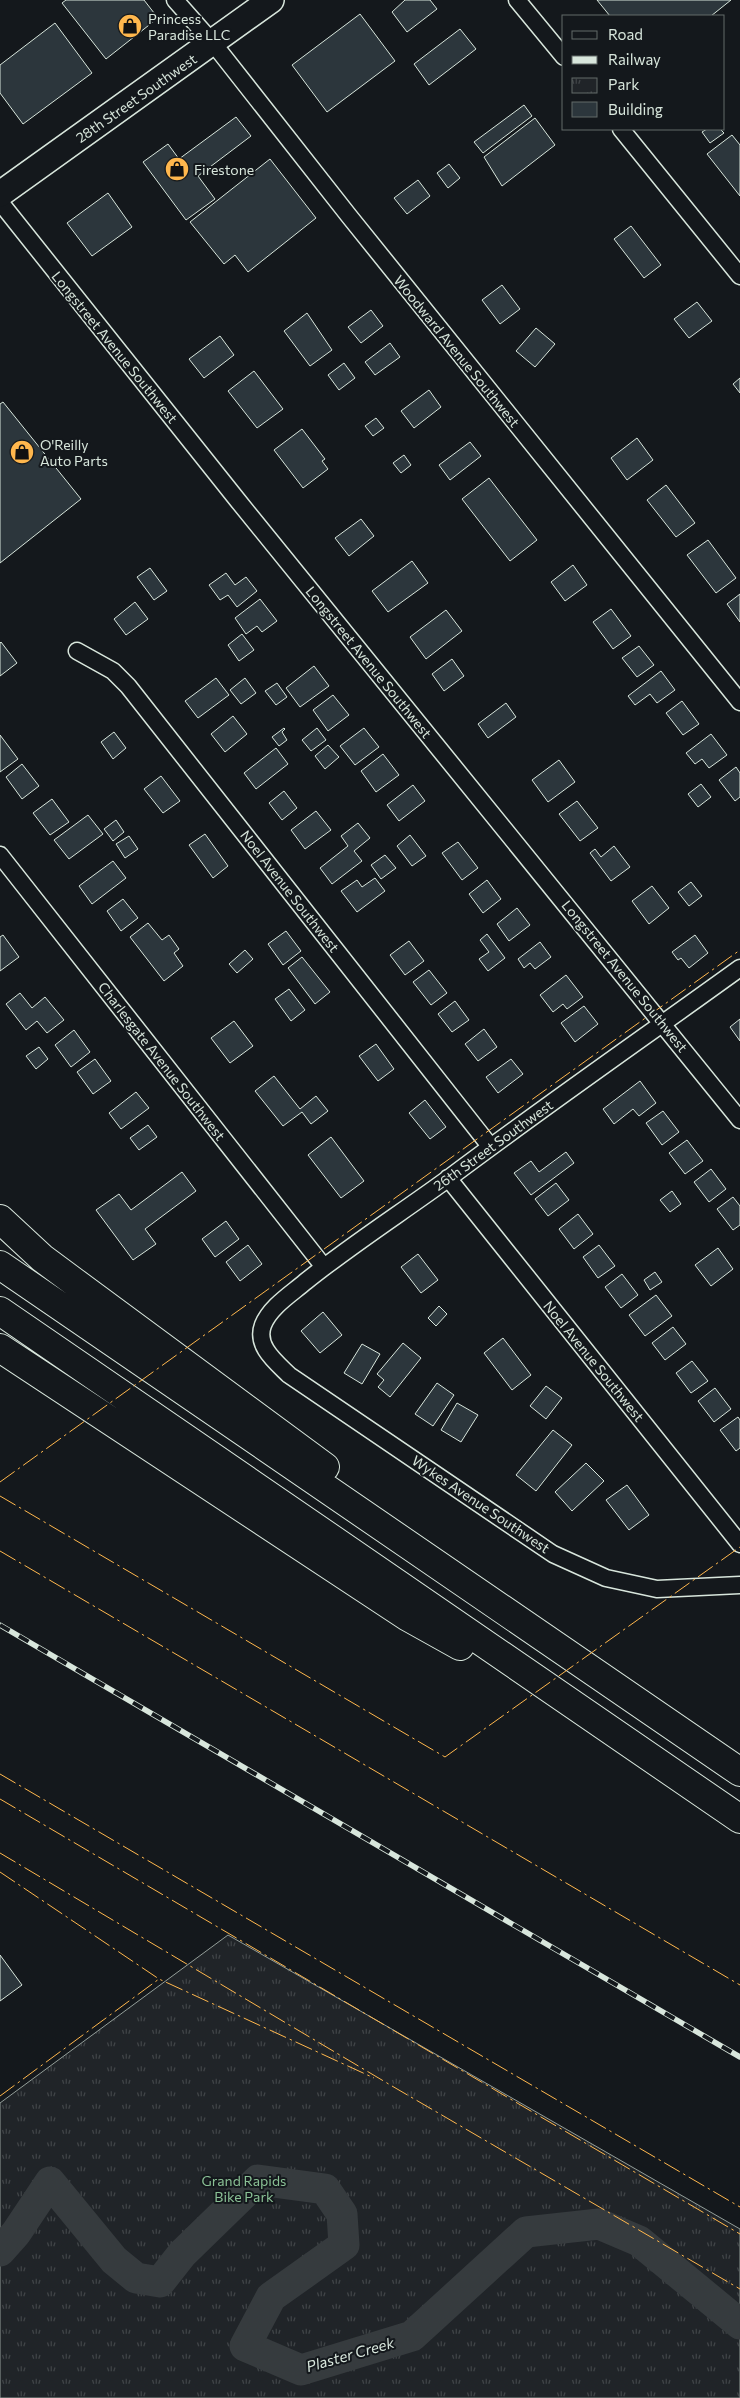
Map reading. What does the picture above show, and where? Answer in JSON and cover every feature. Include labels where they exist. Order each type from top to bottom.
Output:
[{"type":"highway","points":[[0,1219],[57,1270],[278,1431],[551,1642]]},
{"type":"highway","points":[[0,1265],[740,1772]]},
{"type":"highway","points":[[0,1310],[740,1819]]},
{"type":"highway","points":[[0,1348],[408,1617],[581,1710]]},
{"type":"main road","name":"28th Street Southwest","points":[[0,194],[271,0]]},
{"type":"street","name":"Woodward Avenue Southwest","points":[[175,0],[213,43],[349,216],[740,702]]},
{"type":"street","points":[[518,0],[562,55]]},
{"type":"street","points":[[622,130],[740,276]]},
{"type":"street","name":"Longstreet Avenue Southwest","points":[[0,202],[239,502],[740,1120]]},
{"type":"street","name":"Noel Avenue Southwest","points":[[77,651],[113,671],[128,686],[490,1146]]},
{"type":"street","name":"Charlesgate Avenue Southwest","points":[[0,855],[324,1267]]},
{"type":"street","name":"26th Street Southwest","points":[[262,1335],[263,1325],[280,1303],[324,1267],[740,968]]},
{"type":"street","name":"Noel Avenue Southwest","points":[[448,1178],[740,1544]]},
{"type":"street","name":"Wykes Avenue Southwest","points":[[262,1335],[264,1348],[272,1359],[289,1375],[553,1554],[606,1578],[657,1589],[740,1585]]},
{"type":"green space","name":"Grand Rapids Bike Park","points":[[228,1935],[740,2229],[740,2398],[0,2398],[0,2103]]},
{"type":"building","points":[[66,0],[144,0],[158,18],[106,59],[62,3]]},
{"type":"building","points":[[405,0],[430,0],[437,9],[407,32],[392,12]]},
{"type":"building","points":[[597,0],[731,0],[712,15],[609,15]]},
{"type":"building","points":[[360,14],[395,61],[327,112],[292,65]]},
{"type":"building","points":[[55,23],[92,73],[23,124],[0,93],[0,65]]},
{"type":"building","points":[[460,29],[476,49],[429,85],[414,64]]},
{"type":"building","points":[[524,105],[532,116],[483,153],[474,142]]},
{"type":"building","name":"Firestone","points":[[236,117],[251,136],[198,176],[215,199],[186,220],[143,162],[168,144],[179,159]]},
{"type":"building","points":[[535,118],[555,145],[502,186],[484,157]]},
{"type":"building","points":[[705,130],[721,130],[724,133],[710,143],[702,132]]},
{"type":"building","points":[[732,135],[740,145],[740,196],[707,154]]},
{"type":"building","points":[[270,159],[316,218],[248,272],[235,255],[224,264],[190,222]]},
{"type":"building","points":[[449,164],[460,178],[448,188],[437,173]]},
{"type":"building","points":[[418,180],[430,196],[407,214],[394,198]]},
{"type":"building","points":[[108,193],[132,227],[92,256],[67,223]]},
{"type":"building","points":[[631,226],[661,265],[644,278],[614,239]]},
{"type":"building","points":[[502,285],[520,309],[500,324],[482,300]]},
{"type":"building","points":[[697,302],[712,321],[689,338],[674,319]]},
{"type":"building","points":[[371,310],[383,326],[361,343],[348,327]]},
{"type":"building","points":[[307,313],[332,350],[310,366],[284,331]]},
{"type":"building","points":[[536,328],[555,344],[535,367],[516,351]]},
{"type":"building","points":[[220,336],[234,355],[204,378],[189,359]]},
{"type":"building","points":[[390,343],[400,357],[375,375],[365,362]]},
{"type":"building","points":[[344,363],[355,378],[339,390],[328,375]]},
{"type":"building","points":[[254,371],[283,409],[257,428],[228,391]]},
{"type":"building","points":[[740,378],[740,393],[733,384]]},
{"type":"building","points":[[429,390],[441,407],[414,428],[401,411]]},
{"type":"building","name":"O'Reilly Auto Parts","points":[[3,402],[81,499],[0,563],[0,404]]},
{"type":"building","points":[[376,418],[384,428],[373,436],[365,426]]},
{"type":"building","points":[[302,429],[325,459],[322,461],[328,469],[303,488],[274,450]]},
{"type":"building","points":[[637,438],[653,460],[627,480],[611,458]]},
{"type":"building","points":[[470,442],[481,456],[450,480],[439,465]]},
{"type":"building","points":[[404,455],[411,465],[401,473],[393,463]]},
{"type":"building","points":[[489,478],[537,540],[510,561],[462,499]]},
{"type":"building","points":[[666,485],[695,523],[676,537],[647,500]]},
{"type":"building","points":[[361,519],[374,536],[349,556],[335,538]]},
{"type":"building","points":[[708,540],[736,578],[716,593],[687,555]]},
{"type":"building","points":[[412,561],[428,583],[388,612],[372,591]]},
{"type":"building","points":[[573,565],[587,585],[565,601],[551,582]]},
{"type":"building","points":[[150,568],[167,591],[154,600],[137,577]]},
{"type":"building","points":[[226,573],[235,585],[246,577],[257,591],[237,607],[228,595],[220,600],[209,585]]},
{"type":"building","points":[[740,594],[740,622],[727,604]]},
{"type":"building","points":[[260,599],[277,621],[262,632],[257,626],[246,634],[235,618]]},
{"type":"building","points":[[135,602],[148,619],[126,635],[114,619]]},
{"type":"building","points":[[611,609],[631,636],[613,649],[593,622]]},
{"type":"building","points":[[446,610],[462,631],[426,659],[410,637]]},
{"type":"building","points":[[242,634],[254,650],[239,661],[228,645]]},
{"type":"building","points":[[0,643],[17,663],[0,676]]},
{"type":"building","points":[[639,646],[654,665],[637,677],[622,658]]},
{"type":"building","points":[[452,659],[464,676],[444,691],[432,674]]},
{"type":"building","points":[[314,666],[329,686],[300,707],[286,688]]},
{"type":"building","points":[[661,671],[675,690],[657,703],[650,694],[635,705],[628,696]]},
{"type":"building","points":[[216,678],[229,695],[198,718],[185,701]]},
{"type":"building","points":[[245,678],[256,693],[241,704],[230,690]]},
{"type":"building","points":[[277,683],[287,697],[276,705],[265,691]]},
{"type":"building","points":[[333,695],[349,715],[328,731],[313,710]]},
{"type":"building","points":[[682,701],[699,724],[683,735],[666,713]]},
{"type":"building","points":[[506,703],[516,717],[488,738],[478,724]]},
{"type":"building","points":[[233,716],[247,734],[225,752],[211,734]]},
{"type":"building","points":[[284,728],[282,732],[287,740],[279,746],[272,737]]},
{"type":"building","points":[[317,728],[326,740],[311,751],[302,740]]},
{"type":"building","points":[[364,728],[379,747],[355,765],[340,746]]},
{"type":"building","points":[[114,732],[126,748],[113,759],[101,742]]},
{"type":"building","points":[[711,734],[727,755],[709,768],[702,759],[695,764],[686,753]]},
{"type":"building","points":[[0,735],[18,759],[0,772]]},
{"type":"building","points":[[328,745],[339,757],[325,769],[315,756]]},
{"type":"building","points":[[276,748],[288,764],[256,789],[244,773]]},
{"type":"building","points":[[383,754],[399,775],[376,792],[361,771]]},
{"type":"building","points":[[559,760],[575,782],[548,802],[532,780]]},
{"type":"building","points":[[22,764],[39,786],[22,799],[6,777]]},
{"type":"building","points":[[736,767],[740,773],[740,797],[735,801],[719,780]]},
{"type":"building","points":[[161,776],[180,801],[163,813],[144,789]]},
{"type":"building","points":[[701,784],[711,797],[698,807],[688,794]]},
{"type":"building","points":[[413,785],[425,801],[399,821],[387,805]]},
{"type":"building","points":[[284,791],[297,808],[282,820],[269,803]]},
{"type":"building","points":[[52,799],[69,822],[50,835],[33,813]]},
{"type":"building","points":[[577,801],[598,828],[580,841],[559,814]]},
{"type":"building","points":[[316,811],[331,830],[305,849],[291,830]]},
{"type":"building","points":[[88,815],[103,834],[69,859],[54,840]]},
{"type":"building","points":[[116,820],[124,832],[113,841],[104,829]]},
{"type":"building","points":[[358,823],[370,838],[354,851],[362,861],[332,884],[320,868],[348,846],[341,836]]},
{"type":"building","points":[[205,834],[228,866],[213,878],[189,845]]},
{"type":"building","points":[[410,835],[426,856],[412,866],[397,846]]},
{"type":"building","points":[[129,836],[138,849],[125,858],[116,844]]},
{"type":"building","points":[[458,842],[478,868],[462,880],[442,853]]},
{"type":"building","points":[[614,846],[630,867],[611,881],[590,853],[595,849],[601,857]]},
{"type":"building","points":[[385,855],[396,868],[381,879],[371,865]]},
{"type":"building","points":[[113,861],[126,878],[92,904],[79,886]]},
{"type":"building","points":[[375,878],[385,891],[357,912],[341,891],[357,880],[362,887]]},
{"type":"building","points":[[487,880],[501,899],[483,913],[469,894]]},
{"type":"building","points":[[691,882],[702,896],[689,906],[678,892]]},
{"type":"building","points":[[652,886],[669,908],[649,924],[632,901]]},
{"type":"building","points":[[123,899],[138,918],[121,931],[107,911]]},
{"type":"building","points":[[517,908],[530,925],[509,941],[497,924]]},
{"type":"building","points":[[148,923],[162,940],[169,935],[179,949],[174,953],[183,966],[164,981],[130,937]]},
{"type":"building","points":[[286,931],[301,951],[283,965],[268,944]]},
{"type":"building","points":[[487,934],[505,958],[488,971],[479,959],[489,952],[480,940]]},
{"type":"building","points":[[3,935],[19,957],[0,971],[0,937]]},
{"type":"building","points":[[695,935],[708,953],[689,968],[681,958],[678,960],[672,952]]},
{"type":"building","points":[[409,941],[424,961],[405,975],[390,955]]},
{"type":"building","points":[[540,942],[551,957],[535,969],[530,963],[524,968],[518,959]]},
{"type":"building","points":[[245,950],[253,959],[237,973],[229,964]]},
{"type":"building","points":[[302,957],[330,992],[315,1004],[288,968]]},
{"type":"building","points":[[429,970],[447,993],[431,1005],[413,982]]},
{"type":"building","points":[[566,975],[583,997],[567,1009],[563,1004],[553,1012],[540,995]]},
{"type":"building","points":[[289,989],[305,1010],[291,1021],[275,999]]},
{"type":"building","points":[[20,993],[32,1008],[45,997],[64,1020],[47,1033],[37,1021],[26,1030],[6,1004]]},
{"type":"building","points":[[455,1001],[469,1020],[452,1032],[438,1014]]},
{"type":"building","points":[[584,1006],[598,1024],[575,1042],[561,1023]]},
{"type":"building","points":[[740,1019],[740,1041],[730,1027]]},
{"type":"building","points":[[234,1021],[253,1046],[230,1063],[211,1038]]},
{"type":"building","points":[[484,1029],[497,1047],[478,1061],[465,1044]]},
{"type":"building","points":[[74,1030],[90,1052],[71,1067],[55,1045]]},
{"type":"building","points":[[376,1044],[394,1069],[378,1081],[359,1056]]},
{"type":"building","points":[[39,1047],[48,1059],[36,1069],[26,1056]]},
{"type":"building","points":[[95,1059],[111,1081],[93,1094],[77,1072]]},
{"type":"building","points":[[511,1059],[523,1074],[498,1093],[486,1077]]},
{"type":"building","points":[[274,1076],[300,1109],[316,1096],[328,1111],[311,1124],[302,1112],[283,1126],[255,1091]]},
{"type":"building","points":[[640,1081],[656,1103],[639,1116],[633,1109],[614,1124],[603,1109]]},
{"type":"building","points":[[136,1092],[149,1108],[121,1129],[109,1113]]},
{"type":"building","points":[[425,1100],[446,1127],[430,1139],[409,1113]]},
{"type":"building","points":[[663,1111],[679,1132],[662,1145],[646,1123]]},
{"type":"building","points":[[148,1125],[157,1137],[139,1150],[130,1138]]},
{"type":"building","points":[[331,1137],[364,1181],[341,1198],[308,1155]]},
{"type":"building","points":[[687,1140],[703,1161],[685,1174],[669,1153]]},
{"type":"building","points":[[566,1152],[574,1163],[531,1195],[514,1173],[531,1161],[539,1172]]},
{"type":"building","points":[[711,1169],[726,1189],[709,1202],[694,1182]]},
{"type":"building","points":[[182,1172],[196,1191],[145,1229],[156,1244],[133,1260],[96,1210],[119,1194],[131,1210]]},
{"type":"building","points":[[556,1183],[569,1200],[548,1216],[535,1199]]},
{"type":"building","points":[[672,1191],[681,1204],[670,1212],[660,1200]]},
{"type":"building","points":[[733,1197],[740,1206],[740,1225],[733,1230],[717,1209]]},
{"type":"building","points":[[578,1214],[593,1234],[574,1249],[559,1229]]},
{"type":"building","points":[[226,1221],[239,1239],[215,1257],[202,1239]]},
{"type":"building","points":[[248,1245],[262,1264],[240,1281],[226,1262]]},
{"type":"building","points":[[599,1245],[615,1266],[598,1278],[583,1257]]},
{"type":"building","points":[[718,1248],[733,1269],[711,1286],[695,1265]]},
{"type":"building","points":[[418,1254],[438,1280],[421,1293],[401,1267]]},
{"type":"building","points":[[655,1272],[662,1282],[650,1290],[644,1280]]},
{"type":"building","points":[[622,1274],[638,1295],[621,1308],[605,1287]]},
{"type":"building","points":[[656,1295],[672,1316],[645,1336],[629,1315]]},
{"type":"building","points":[[439,1306],[447,1314],[436,1326],[428,1318]]},
{"type":"building","points":[[323,1312],[342,1335],[320,1353],[301,1331]]},
{"type":"building","points":[[673,1327],[686,1344],[665,1360],[652,1343]]},
{"type":"building","points":[[503,1338],[531,1375],[512,1390],[484,1353]]},
{"type":"building","points":[[403,1343],[421,1358],[390,1397],[378,1387],[384,1380],[377,1374]]},
{"type":"building","points":[[362,1344],[380,1354],[362,1384],[344,1373]]},
{"type":"building","points":[[692,1361],[708,1381],[691,1393],[676,1373]]},
{"type":"building","points":[[437,1383],[454,1395],[433,1426],[415,1414]]},
{"type":"building","points":[[546,1386],[562,1398],[546,1419],[530,1406]]},
{"type":"building","points":[[715,1388],[731,1409],[714,1422],[698,1401]]},
{"type":"building","points":[[457,1403],[478,1415],[461,1442],[441,1430]]},
{"type":"building","points":[[738,1417],[740,1420],[740,1448],[736,1451],[720,1430]]},
{"type":"building","points":[[553,1430],[572,1445],[536,1491],[516,1475]]},
{"type":"building","points":[[586,1463],[604,1481],[572,1511],[555,1492]]},
{"type":"building","points":[[627,1485],[649,1515],[629,1530],[606,1500]]},
{"type":"building","points":[[0,1955],[22,1985],[0,2001]]},
{"type":"waterway","name":"Plaster Creek","points":[[0,2251],[16,2233],[50,2182],[114,2260],[136,2278],[160,2282],[182,2254],[258,2180],[325,2189],[342,2214],[344,2245],[271,2297],[245,2346],[301,2370],[412,2336],[526,2232],[599,2224],[639,2241],[740,2324]]},
{"type":"railway","points":[[0,1625],[740,2057]]},
{"type":"power","points":[[0,1482],[740,950]]},
{"type":"power","points":[[0,1496],[445,1757],[740,1547]]},
{"type":"power","points":[[0,1551],[740,1985]]},
{"type":"power","points":[[0,1774],[740,2207]]},
{"type":"power","points":[[0,1799],[740,2234]]},
{"type":"power","points":[[0,1853],[392,2086],[740,2289]]},
{"type":"power","points":[[0,1872],[159,1979],[374,2078]]},
{"type":"power","points":[[0,2096],[159,1979]]},
{"type":"place","name":"Princess Paradise LLC","points":[[130,26]]},
{"type":"place","name":"Firestone","points":[[177,169]]},
{"type":"place","name":"O'Reilly Auto Parts","points":[[22,452]]}]
